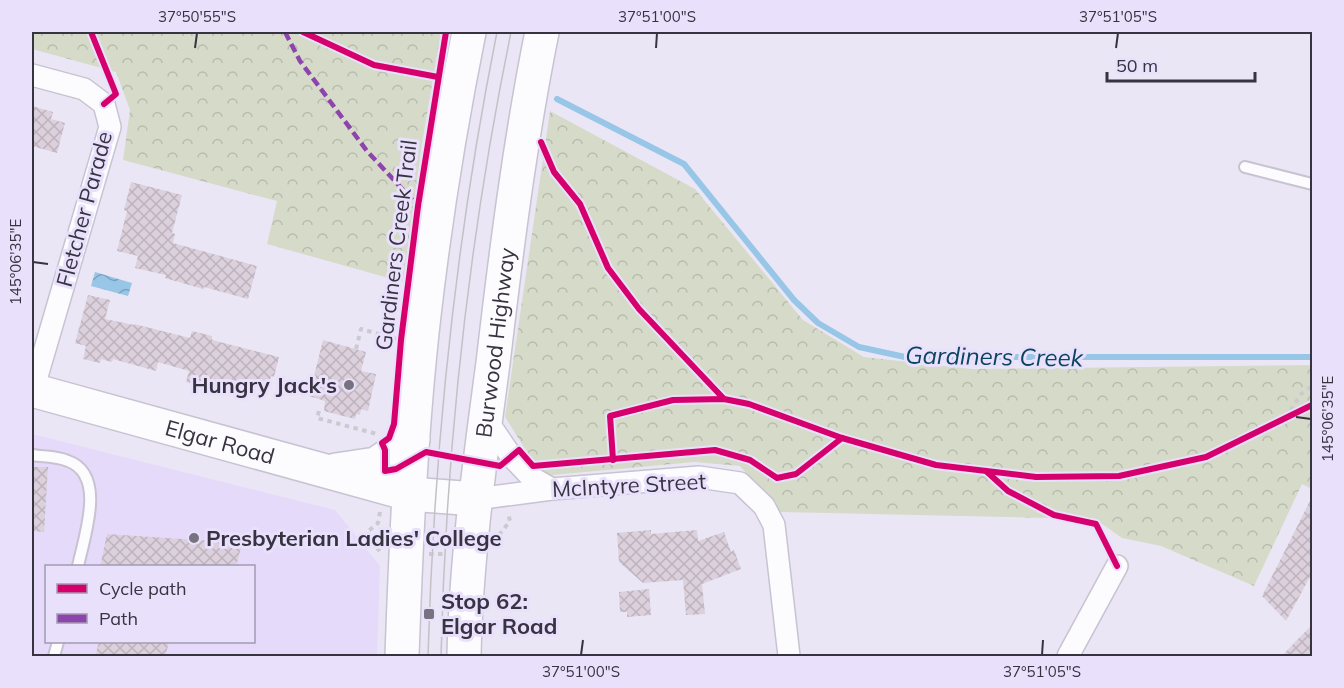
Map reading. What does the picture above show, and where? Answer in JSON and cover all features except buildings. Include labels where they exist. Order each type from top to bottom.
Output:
[{"type":"main road","points":[[402,657],[406,551],[394,464],[424,316],[450,128],[469,32]]},
{"type":"main road","name":"Burwood Highway","points":[[464,657],[470,552],[476,499],[514,202],[542,32]]},
{"type":"main road","name":"Elgar Road","points":[[32,390],[328,472],[376,464],[394,464]]},
{"type":"main road","points":[[394,464],[476,499]]},
{"type":"street","name":"Fletcher Parade","points":[[32,75],[84,89],[104,104],[110,127],[32,390]]},
{"type":"street","points":[[486,419],[501,442],[531,477],[552,489]]},
{"type":"street","name":"McIntyre Street","points":[[476,499],[552,489],[699,477],[740,483],[764,506],[774,525],[789,657]]},
{"type":"street","points":[[1068,657],[1117,566]]},
{"type":"lane","points":[[1245,167],[1312,184]]},
{"type":"lane","points":[[32,455],[71,461],[88,476],[90,500],[78,565]]},
{"type":"path","points":[[356,349],[361,329],[401,340]]},
{"type":"path","points":[[1286,418],[1301,394],[1312,386]]},
{"type":"path","points":[[1277,422],[1304,409]]},
{"type":"path","points":[[319,411],[317,418],[376,434],[394,464],[378,523],[366,532],[381,553],[390,549],[432,554],[470,552]]},
{"type":"shaded area","name":"Presbyterian Ladies' College","points":[[32,434],[335,510],[380,566],[377,656],[32,656]]},
{"type":"green space","points":[[32,32],[441,32],[422,144],[403,282],[267,244],[277,201],[123,160],[130,110],[116,72],[32,49]]},
{"type":"green space","points":[[550,111],[695,189],[803,320],[864,357],[972,369],[1312,365],[1312,489],[1302,484],[1254,586],[1161,546],[1122,538],[1095,519],[780,512],[740,466],[694,462],[542,476],[505,417]]},
{"type":"water","points":[[95,272],[132,283],[128,296],[91,286]]},
{"type":"waterway","name":"Gardiners Creek","points":[[557,99],[684,164],[794,300],[818,323],[859,347],[905,357],[1312,357]]},
{"type":"tram line","points":[[428,656],[436,499],[449,342],[470,187],[497,32]]},
{"type":"tram line","points":[[441,656],[448,499],[462,342],[483,187],[511,32]]},
{"type":"marked path","points":[[285,32],[300,61],[367,151],[418,206]]},
{"type":"cycle path","points":[[91,32],[116,94],[104,104]]},
{"type":"cycle path","points":[[303,32],[374,65],[438,77]]},
{"type":"cycle path","name":"Gardiners Creek Trail","points":[[446,32],[418,206],[401,340],[394,424],[389,438],[382,443],[385,450],[385,471],[396,469],[426,452],[500,466],[519,450],[533,466],[715,450],[750,460],[777,478],[796,474],[842,438]]},
{"type":"cycle path","points":[[541,142],[554,172],[580,204],[608,268],[639,309],[724,399]]},
{"type":"cycle path","points":[[613,460],[610,416],[673,400],[724,399],[749,404],[842,438],[936,465],[1036,477],[1119,476],[1206,457],[1312,405]]},
{"type":"cycle path","points":[[986,471],[1008,491],[1054,515],[1096,524],[1117,566]]},
{"type":"place","name":"Hungry Jack's","points":[[349,385]]},
{"type":"place","name":"Presbyterian Ladies' College","points":[[194,538]]},
{"type":"place","name":"Stop 62: Elgar Road","points":[[429,614]]}]
